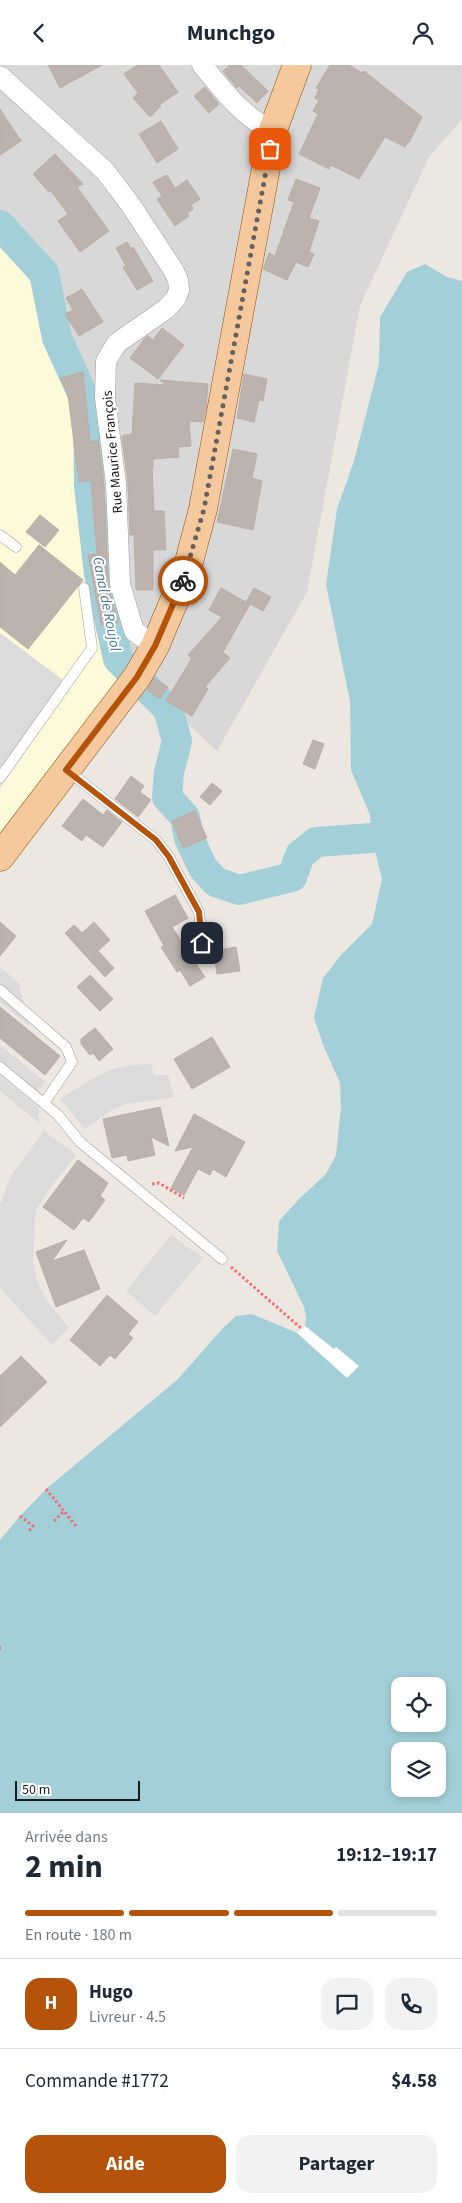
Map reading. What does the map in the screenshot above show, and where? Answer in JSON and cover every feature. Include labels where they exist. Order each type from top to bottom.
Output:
[{"type":"main road","points":[[0,857],[137,677],[155,646],[186,573],[204,509],[273,130],[297,65]]},
{"type":"street","points":[[202,65],[234,102],[252,119],[273,130]]},
{"type":"street","name":"Rue Maurice François","points":[[0,76],[105,171],[140,219],[178,280],[179,290],[176,298],[166,309],[117,343],[106,361],[105,399],[116,484],[120,584],[134,631],[155,646]]},
{"type":"lane","points":[[0,535],[16,547]]},
{"type":"lane","points":[[0,778],[92,648],[84,588]]},
{"type":"lane","points":[[66,770],[156,840],[169,857],[199,912],[202,943]]},
{"type":"lane","points":[[0,990],[66,1047],[70,1055],[72,1062],[44,1103]]},
{"type":"lane","points":[[0,1067],[58,1115],[80,1142],[222,1259]]},
{"type":"path","points":[[140,1191],[145,1185],[159,1183],[184,1198]]},
{"type":"path","points":[[222,1259],[302,1329]]},
{"type":"path","points":[[46,1489],[76,1526]]},
{"type":"path","points":[[54,1521],[64,1511]]},
{"type":"path","points":[[20,1515],[33,1526],[29,1531]]},
{"type":"shaded area","points":[[0,65],[462,65],[462,119],[429,157],[360,306],[307,592],[217,751],[118,659],[99,574],[44,273],[0,225]]},
{"type":"shaded area","points":[[0,225],[44,273],[57,338],[88,406],[89,486],[99,574],[118,659],[128,671],[0,856]]},
{"type":"shaded area","points":[[0,633],[71,686],[0,788]]},
{"type":"shaded area","points":[[0,967],[19,983],[29,1026],[0,1002]]},
{"type":"shaded area","points":[[0,1045],[45,1082],[38,1091],[0,1060]]},
{"type":"shaded area","points":[[151,1064],[154,1075],[168,1075],[174,1097],[126,1104],[110,1111],[85,1129],[60,1099],[110,1070],[132,1065]]},
{"type":"shaded area","points":[[0,1076],[39,1108],[39,1123],[0,1091]]},
{"type":"shaded area","points":[[44,1131],[76,1155],[48,1191],[37,1208],[35,1218],[33,1262],[38,1283],[47,1301],[69,1328],[52,1345],[0,1288],[0,1204],[12,1174]]},
{"type":"shaded area","points":[[171,1235],[203,1258],[155,1316],[126,1291]]},
{"type":"water","points":[[425,264],[447,277],[462,281],[462,1813],[0,1813],[0,1540],[46,1489],[177,1380],[236,1316],[252,1314],[297,1333],[305,1326],[304,1307],[277,1251],[279,1221],[326,1174],[336,1155],[341,1107],[340,1083],[314,1018],[323,978],[341,955],[372,924],[382,879],[372,838],[370,815],[351,770],[350,701],[326,585],[337,509],[354,461],[379,364],[380,317],[407,272]]},
{"type":"pier","points":[[305,1326],[334,1349],[336,1347],[359,1366],[347,1378],[297,1333]]},
{"type":"building","points":[[48,65],[102,65],[60,88]]},
{"type":"building","points":[[137,65],[159,65],[178,92],[159,105],[161,106],[150,117],[133,98],[138,93],[124,74]]},
{"type":"building","points":[[230,65],[241,65],[268,91],[257,103],[239,86],[237,88],[223,71]]},
{"type":"building","points":[[330,65],[349,65],[362,73],[364,71],[422,117],[409,143],[405,147],[385,137],[359,179],[331,165],[329,169],[299,154],[318,114],[313,111],[319,100],[315,98],[319,89],[316,88]]},
{"type":"building","points":[[205,87],[219,104],[209,113],[194,96]]},
{"type":"building","points":[[0,109],[21,141],[0,155]]},
{"type":"building","points":[[161,121],[178,149],[157,163],[139,134]]},
{"type":"building","points":[[55,154],[83,184],[77,187],[109,231],[80,252],[58,221],[68,214],[51,191],[49,192],[33,174]]},
{"type":"building","points":[[167,175],[175,188],[187,180],[200,199],[191,205],[193,209],[187,213],[189,216],[175,226],[157,199],[162,196],[153,182]]},
{"type":"building","points":[[296,179],[320,188],[309,218],[319,221],[309,252],[314,254],[308,267],[296,262],[287,280],[263,269],[269,253],[275,256],[294,202],[288,200]]},
{"type":"building","points":[[127,242],[131,249],[133,247],[153,281],[137,290],[123,267],[126,266],[116,248]]},
{"type":"building","points":[[82,289],[103,322],[79,336],[65,314],[73,310],[66,298]]},
{"type":"building","points":[[162,328],[184,345],[158,379],[130,358],[145,338],[148,336],[153,340]]},
{"type":"building","points":[[83,372],[90,442],[98,440],[104,485],[108,585],[118,622],[101,625],[88,555],[97,554],[91,480],[79,482],[68,395],[60,378]]},
{"type":"building","points":[[244,374],[267,379],[263,401],[259,400],[254,422],[237,418]]},
{"type":"building","points":[[160,380],[208,384],[206,408],[203,422],[189,421],[191,446],[178,447],[179,457],[153,459],[154,511],[164,511],[166,550],[153,550],[153,590],[136,590],[134,535],[130,535],[128,483],[122,437],[132,434],[135,383],[166,385]]},
{"type":"building","points":[[233,449],[257,454],[252,478],[262,481],[253,530],[217,522]]},
{"type":"building","points":[[40,515],[59,530],[45,547],[26,532]]},
{"type":"building","points":[[39,545],[83,580],[28,649],[0,627],[0,562],[15,575]]},
{"type":"building","points":[[221,588],[246,602],[254,588],[271,597],[263,611],[250,604],[223,652],[230,658],[205,687],[208,689],[192,716],[166,701],[192,658],[188,655],[222,617],[209,610]]},
{"type":"building","points":[[154,678],[168,687],[160,699],[147,690]]},
{"type":"building","points":[[313,740],[324,744],[315,769],[303,764]]},
{"type":"building","points":[[131,776],[144,786],[140,792],[151,800],[138,817],[115,799]]},
{"type":"building","points":[[212,783],[222,791],[210,805],[200,797]]},
{"type":"building","points":[[83,799],[103,815],[107,810],[122,822],[103,847],[86,835],[82,841],[62,826]]},
{"type":"building","points":[[195,811],[207,838],[183,848],[172,821]]},
{"type":"building","points":[[175,895],[188,918],[172,927],[205,977],[190,986],[180,970],[177,972],[161,947],[164,946],[145,911]]},
{"type":"building","points":[[0,922],[16,936],[0,956]]},
{"type":"building","points":[[94,922],[110,940],[98,951],[114,968],[105,977],[65,933],[74,925],[82,933]]},
{"type":"building","points":[[236,947],[240,971],[217,974],[214,951]]},
{"type":"building","points":[[90,975],[113,999],[100,1011],[77,987]]},
{"type":"building","points":[[0,1007],[60,1056],[45,1075],[0,1038]]},
{"type":"building","points":[[95,1028],[113,1049],[99,1061],[93,1053],[90,1055],[81,1044],[81,1039]]},
{"type":"building","points":[[212,1037],[230,1067],[192,1089],[174,1059]]},
{"type":"building","points":[[160,1107],[169,1146],[151,1137],[155,1155],[128,1161],[127,1155],[112,1158],[103,1119]]},
{"type":"building","points":[[194,1114],[245,1142],[226,1177],[213,1169],[210,1175],[198,1169],[184,1195],[171,1188],[193,1147],[175,1151]]},
{"type":"building","points":[[78,1160],[108,1183],[100,1196],[105,1200],[89,1222],[83,1218],[74,1230],[43,1207]]},
{"type":"building","points":[[67,1240],[52,1261],[84,1250],[100,1289],[56,1307],[36,1252]]},
{"type":"building","points":[[107,1295],[138,1322],[128,1334],[133,1338],[115,1359],[110,1355],[100,1366],[70,1340]]},
{"type":"building","points":[[21,1356],[47,1382],[0,1427],[0,1376]]},
{"type":"waterway","name":"Canal de Roujol","points":[[0,225],[44,273],[57,338],[88,406],[89,486],[99,574],[118,659],[168,709],[177,741],[169,772],[167,797],[185,817],[189,838],[203,868],[216,882],[239,890],[292,877],[300,855],[316,842],[372,838]]},
{"type":"way so far","points":[[183,581],[204,509],[270,149]]},
{"type":"route","points":[[183,581],[155,646],[137,677],[66,770],[156,840],[169,857],[199,912],[202,943]]}]
